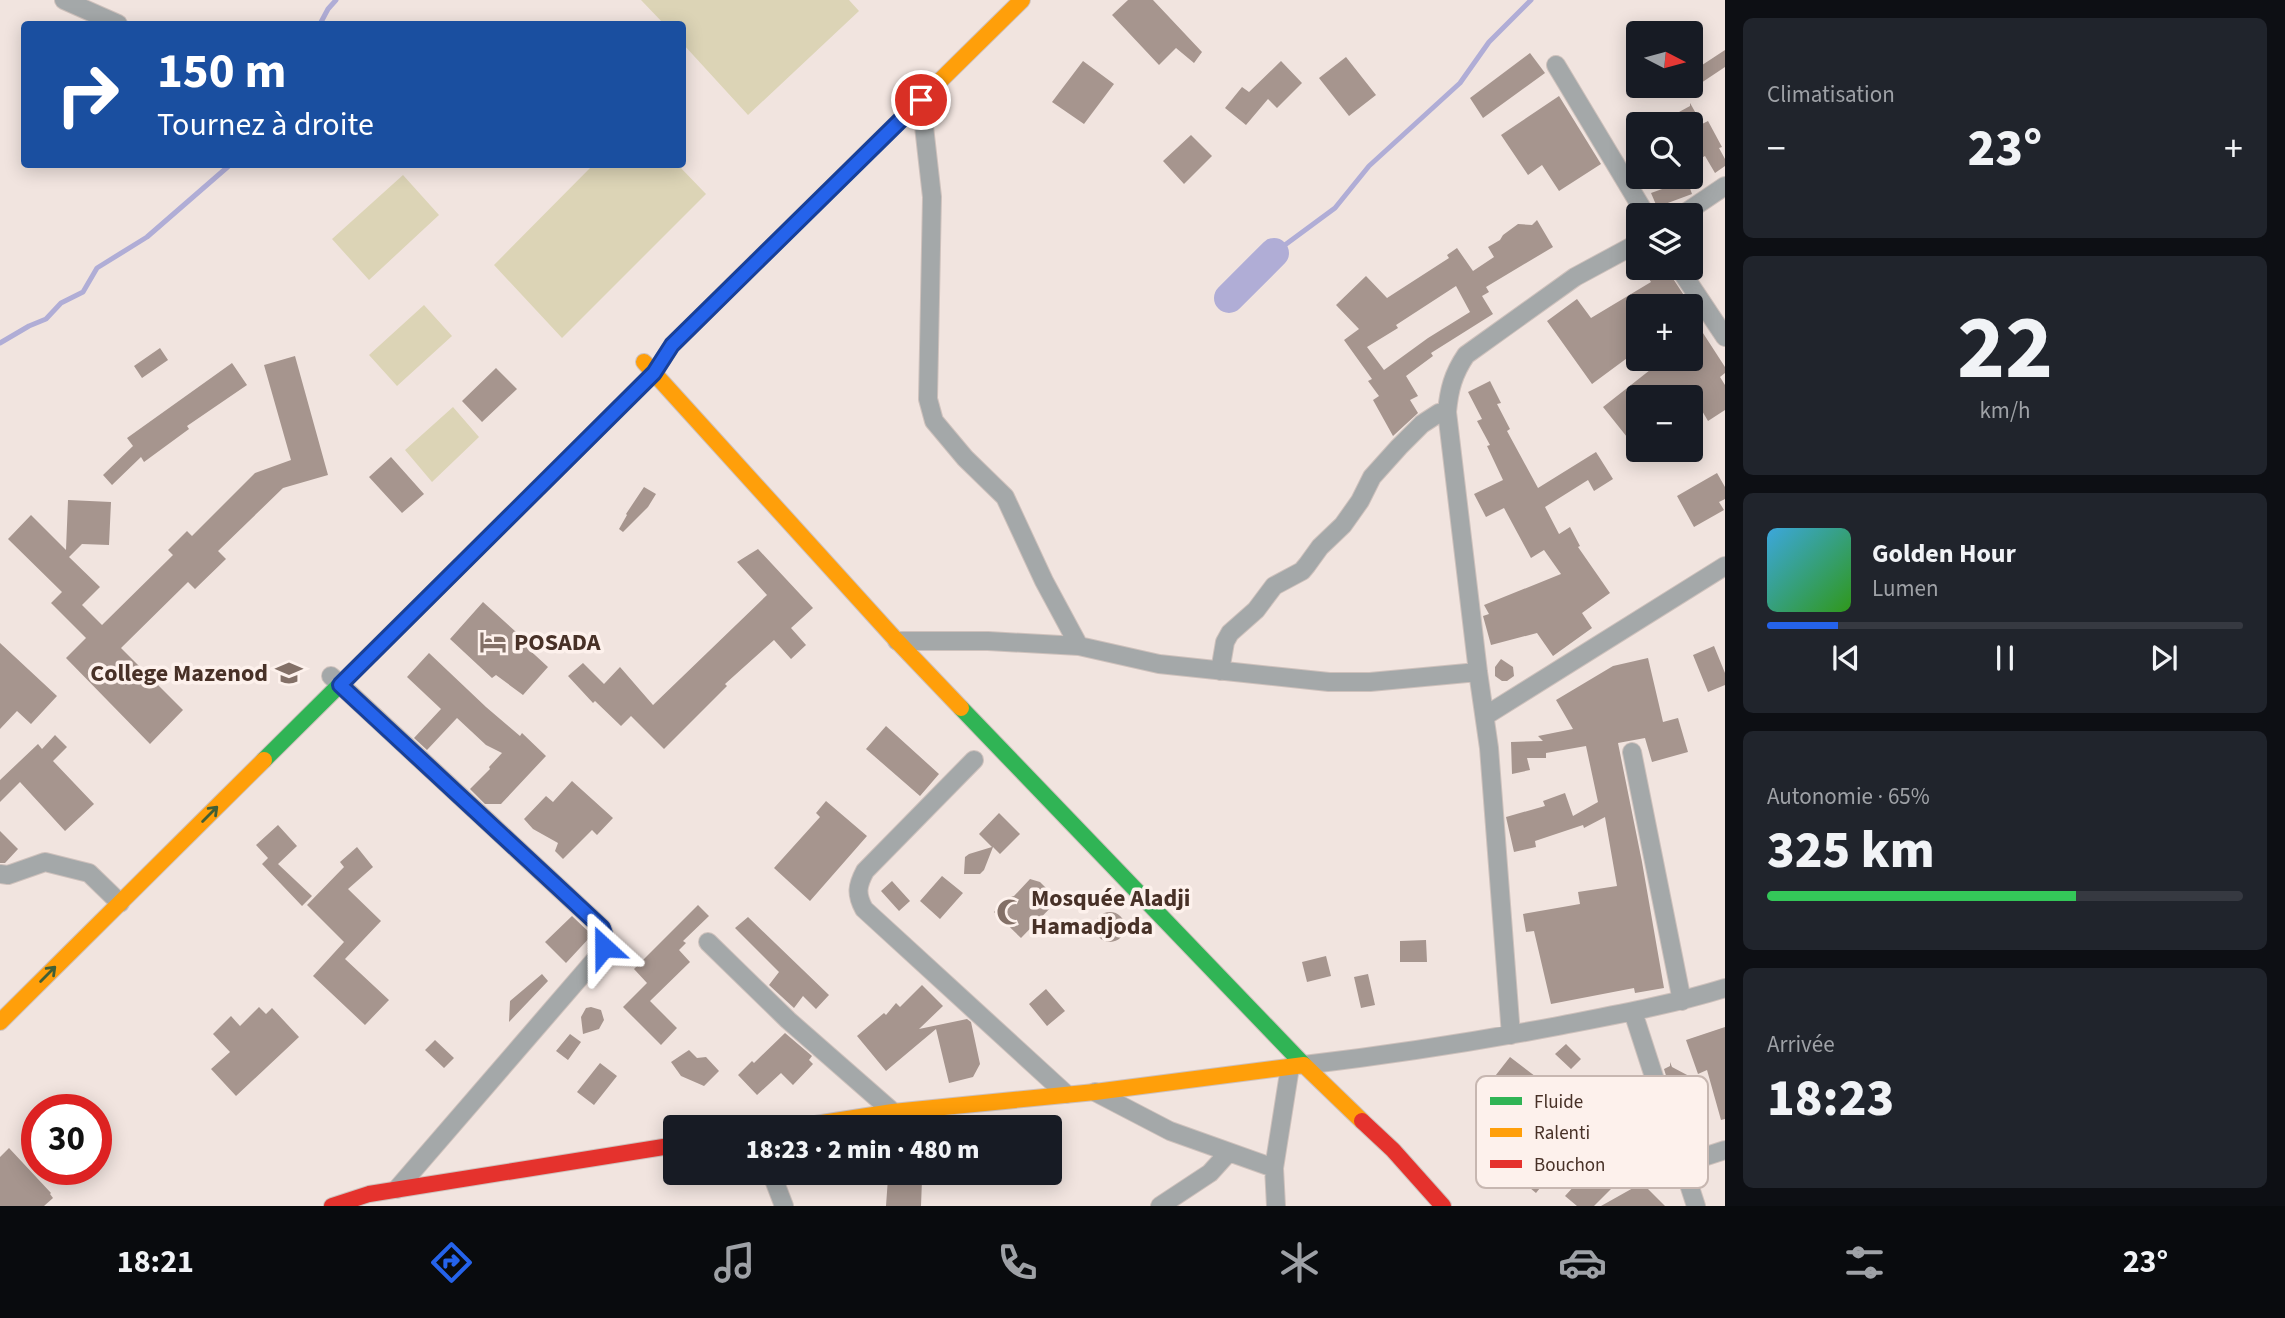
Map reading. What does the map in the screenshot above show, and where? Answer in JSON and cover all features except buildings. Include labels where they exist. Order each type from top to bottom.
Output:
[{"type":"street","points":[[64,0],[111,21]]},
{"type":"street","points":[[0,1022],[115,898],[1022,0]]},
{"type":"street","points":[[1556,65],[1639,203]]},
{"type":"street","points":[[921,100],[932,197],[928,399],[934,421],[965,458],[1005,496],[1032,558],[1079,646]]},
{"type":"street","points":[[1700,203],[1725,186]]},
{"type":"street","points":[[1511,1035],[1485,716],[1447,412],[1449,389],[1455,370],[1466,355],[1575,277],[1626,249]]},
{"type":"street","points":[[1687,280],[1725,337]]},
{"type":"street","points":[[649,368],[897,641],[1297,1066],[1394,1150],[1443,1206]]},
{"type":"street","points":[[1220,671],[1225,642],[1230,633],[1256,610],[1274,586],[1302,571],[1320,547],[1343,525],[1372,477],[1399,447],[1422,424],[1439,413],[1447,412]]},
{"type":"street","points":[[1485,716],[1725,566]]},
{"type":"street","points":[[897,641],[988,641],[1079,646],[1159,664],[1351,683],[1478,672]]},
{"type":"street","points":[[335,680],[602,928],[605,937],[600,954],[397,1189]]},
{"type":"street","points":[[1632,752],[1682,1001]]},
{"type":"street","points":[[974,760],[865,872],[858,886],[858,898],[864,909],[1066,1094]]},
{"type":"street","points":[[0,874],[8,875],[45,862],[89,873],[115,898]]},
{"type":"street","points":[[0,1001],[115,898]]},
{"type":"street","points":[[708,942],[788,1020],[893,1112]]},
{"type":"street","points":[[874,1115],[1095,1092],[1411,1052],[1633,1012],[1725,988]]},
{"type":"street","points":[[1633,1012],[1654,1076]]},
{"type":"street","points":[[1276,1206],[1275,1168],[1297,1066]]},
{"type":"street","points":[[1095,1092],[1170,1131],[1275,1168]]},
{"type":"street","points":[[332,1206],[369,1194],[397,1189],[663,1147]]},
{"type":"street","points":[[1708,1156],[1725,1150]]},
{"type":"street","points":[[1160,1206],[1210,1173],[1229,1152]]},
{"type":"street","points":[[777,1185],[784,1206]]},
{"type":"street","points":[[1690,1188],[1696,1206]]},
{"type":"shaded area","points":[[641,0],[849,0],[859,11],[748,115],[686,47],[686,21],[661,21]]},
{"type":"shaded area","points":[[590,168],[681,168],[706,194],[562,338],[494,265]]},
{"type":"shaded area","points":[[403,175],[439,215],[369,280],[332,239]]},
{"type":"shaded area","points":[[424,305],[452,336],[397,386],[369,355]]},
{"type":"shaded area","points":[[453,407],[479,437],[432,482],[405,450]]},
{"type":"waterway","points":[[322,21],[336,0]]},
{"type":"waterway","points":[[1274,253],[1335,208],[1369,166],[1460,83],[1489,42],[1531,0]]},
{"type":"waterway","points":[[0,343],[46,319],[61,303],[83,292],[97,268],[147,237],[226,168]]},
{"type":"waterway","points":[[1229,298],[1274,253]]},
{"type":"traffic: fast","points":[[264,760],[536,490]]},
{"type":"traffic: fast","points":[[961,708],[1304,1065]]},
{"type":"traffic: slow","points":[[756,262],[1022,0]]},
{"type":"traffic: slow","points":[[644,362],[961,708]]},
{"type":"traffic: slow","points":[[0,1022],[264,760]]},
{"type":"traffic: slow","points":[[874,1115],[1095,1092],[1304,1065],[1362,1121]]},
{"type":"traffic: jam","points":[[536,490],[654,373],[672,345],[756,262]]},
{"type":"traffic: jam","points":[[1362,1121],[1393,1150],[1443,1206]]},
{"type":"traffic: jam","points":[[332,1206],[369,1194],[663,1147]]},
{"type":"place","name":"POSADA","points":[[493,642]]},
{"type":"place","name":"College Mazenod","points":[[289,673]]},
{"type":"place","name":"Mosquée Aladji Hamadjoda","points":[[1010,912]]},
{"type":"route","points":[[604,947],[602,928],[340,685],[654,373],[672,345],[921,100]]}]
